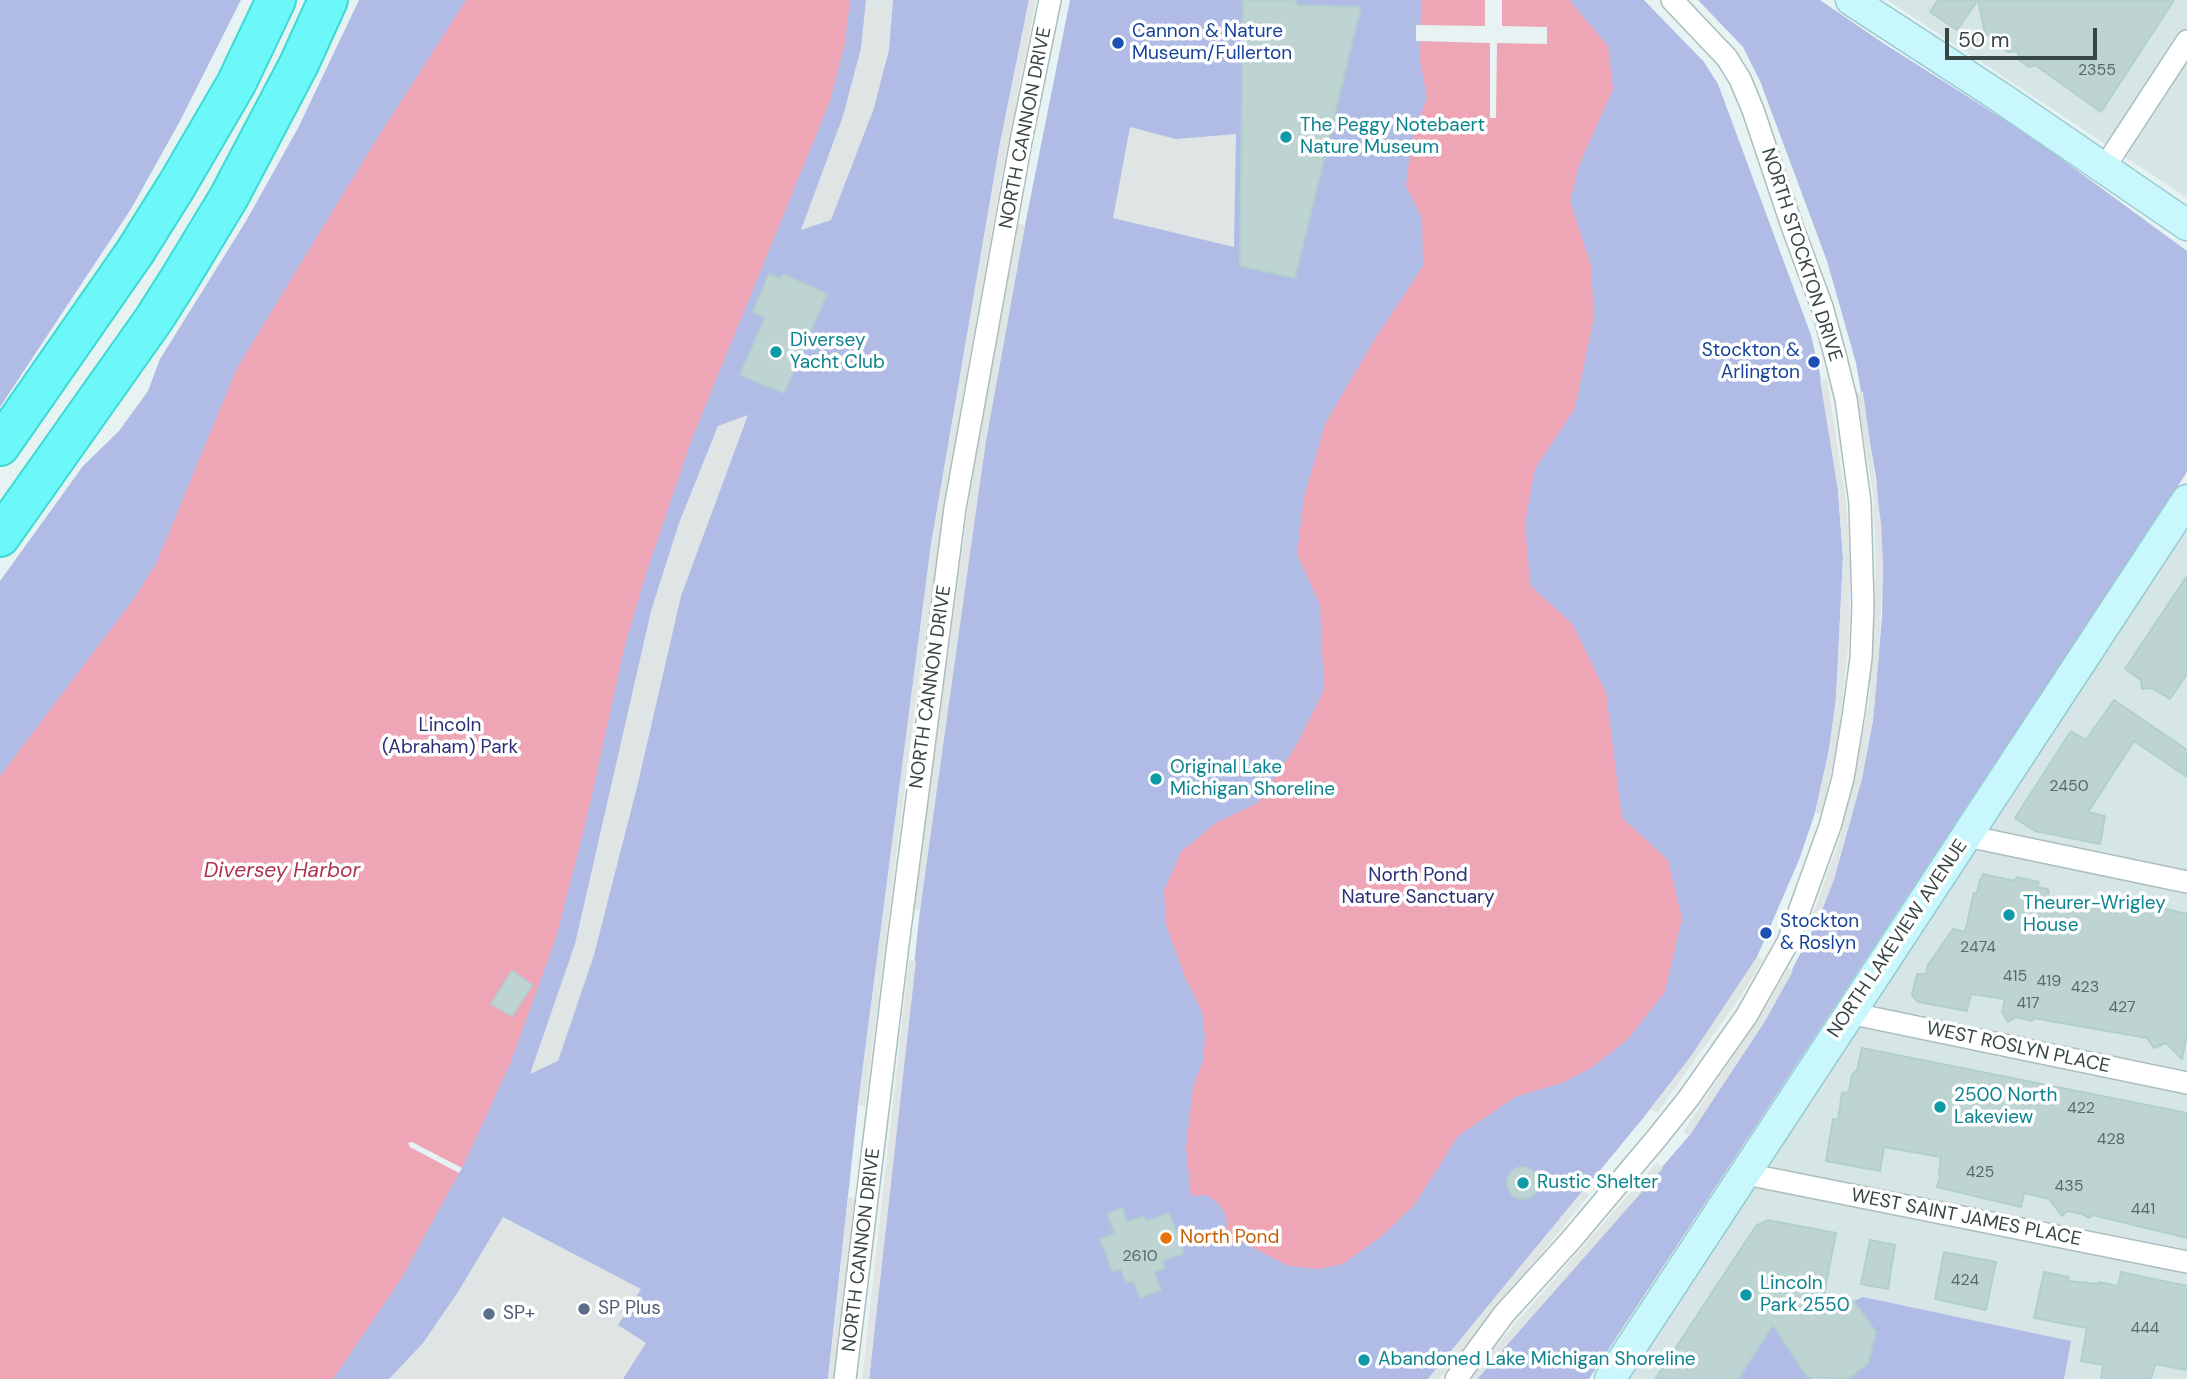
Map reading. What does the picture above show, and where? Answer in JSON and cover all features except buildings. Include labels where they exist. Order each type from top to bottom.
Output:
[{"type":"highway","points":[[0,446],[135,252],[177,185],[236,84],[276,0]]},
{"type":"highway","points":[[0,537],[180,278],[235,185],[299,64],[328,0]]},
{"type":"main road","points":[[1851,0],[2187,225]]},
{"type":"main road","name":"NORTH LAKEVIEW AVENUE","points":[[1610,1379],[2187,500]]},
{"type":"street","name":"NORTH CANNON DRIVE","points":[[845,1379],[904,891],[956,508],[1021,141],[1050,0]]},
{"type":"street","name":"NORTH STOCKTON DRIVE","points":[[1456,1379],[1504,1314],[1657,1139],[1747,1015],[1788,942],[1830,825],[1843,778],[1854,711],[1861,658],[1862,527],[1846,399],[1834,351],[1822,307],[1740,79],[1727,58],[1672,0]]},
{"type":"street","points":[[2104,167],[2187,41]]},
{"type":"street","points":[[1967,836],[2187,881]]},
{"type":"street","name":"WEST ROSLYN PLACE","points":[[1849,1013],[2187,1083]]},
{"type":"street","name":"WEST SAINT JAMES PLACE","points":[[1746,1174],[2187,1262]]},
{"type":"shaded area","points":[[866,0],[893,0],[889,50],[874,108],[831,220],[801,230],[843,116],[861,48]]},
{"type":"shaded area","points":[[1029,0],[1036,0],[950,469],[914,712],[865,1106],[858,1105],[931,545],[999,149]]},
{"type":"shaded area","points":[[1887,0],[2187,0],[2187,198]]},
{"type":"shaded area","points":[[1130,127],[1176,139],[1236,134],[1234,247],[1113,218]]},
{"type":"shaded area","points":[[1018,224],[1025,225],[986,440],[920,910],[913,910],[973,472]]},
{"type":"shaded area","points":[[1827,379],[1846,502],[1850,558],[1849,636],[1835,756],[1821,814],[1815,813],[1829,750],[1836,699],[1843,558],[1838,490],[1820,380]]},
{"type":"shaded area","points":[[1863,392],[1881,523],[1883,563],[1879,654],[1873,720],[1862,778],[1834,879],[1818,920],[1812,917],[1840,838],[1869,703],[1876,575],[1873,493],[1856,393]]},
{"type":"shaded area","points":[[748,415],[681,596],[639,779],[594,955],[558,1061],[530,1074],[575,944],[651,611],[679,523],[718,426]]},
{"type":"shaded area","points":[[2187,523],[2187,1379],[1629,1379]]},
{"type":"shaded area","points":[[1757,957],[1763,960],[1739,999],[1656,1114],[1650,1109],[1692,1055]]},
{"type":"shaded area","points":[[909,960],[916,961],[869,1379],[862,1379]]},
{"type":"shaded area","points":[[1788,968],[1793,971],[1765,1021],[1689,1136],[1683,1132],[1767,1006]]},
{"type":"shaded area","points":[[1657,1162],[1663,1168],[1477,1379],[1470,1379],[1489,1354]]},
{"type":"shaded area","points":[[1583,1190],[1589,1195],[1439,1379],[1428,1379]]},
{"type":"shaded area","points":[[848,1197],[855,1198],[834,1379],[828,1379]]},
{"type":"shaded area","points":[[503,1217],[641,1289],[618,1325],[646,1343],[623,1379],[389,1379],[423,1343],[458,1292]]},
{"type":"green space","points":[[0,0],[241,0],[180,121],[131,209],[0,407]]},
{"type":"green space","name":"Lincoln (Abraham) Park","points":[[359,0],[1029,0],[999,149],[931,545],[858,1105],[828,1379],[0,1379],[0,581],[83,466],[119,431],[148,391],[160,359],[246,221],[298,128]]},
{"type":"green space","name":"North Pond Nature Sanctuary","points":[[1070,0],[1644,0],[1704,62],[1718,84],[1811,335],[1820,374],[1838,490],[1843,558],[1836,699],[1829,750],[1815,813],[1799,860],[1757,957],[1692,1055],[1428,1379],[869,1379],[920,910],[960,616],[986,440]]},
{"type":"green space","points":[[1698,0],[1820,0],[2033,138],[2187,251],[2187,472],[1589,1379],[1477,1379],[1689,1136],[1765,1021],[1818,920],[1834,879],[1862,778],[1873,720],[1882,617],[1883,563],[1876,477],[1856,363],[1827,261],[1760,81],[1743,47]]},
{"type":"green space","points":[[1863,1297],[2071,1341],[2064,1379],[1847,1379],[1868,1364],[1876,1332],[1854,1301]]},
{"type":"green space","points":[[1788,1303],[1790,1318],[1784,1343],[1807,1377],[1815,1379],[1739,1379]]},
{"type":"water","name":"Diversey Harbor","points":[[466,0],[850,0],[845,43],[830,101],[691,441],[646,574],[625,645],[588,813],[557,935],[510,1064],[465,1162],[401,1279],[333,1379],[0,1379],[0,776],[133,600],[156,564],[237,368],[373,145]]},
{"type":"water","name":"North Pond","points":[[1421,0],[1569,0],[1608,46],[1613,89],[1578,168],[1570,201],[1591,266],[1594,317],[1575,408],[1535,469],[1525,523],[1530,585],[1573,625],[1606,693],[1622,818],[1668,860],[1682,918],[1665,992],[1627,1040],[1591,1068],[1562,1083],[1515,1097],[1458,1136],[1415,1204],[1383,1235],[1343,1264],[1319,1269],[1288,1266],[1244,1243],[1224,1241],[1227,1222],[1224,1211],[1206,1195],[1191,1196],[1186,1148],[1193,1087],[1203,1060],[1205,1038],[1202,1012],[1185,977],[1166,925],[1164,891],[1181,852],[1217,822],[1258,803],[1296,746],[1324,690],[1320,605],[1297,554],[1304,498],[1325,424],[1373,342],[1423,266],[1422,218],[1406,186],[1411,143],[1427,97],[1420,61]]},
{"type":"pier","points":[[1485,0],[1502,0],[1502,26],[1547,27],[1547,44],[1497,43],[1496,118],[1490,118],[1490,43],[1416,41],[1416,25],[1485,26]]},
{"type":"pier","points":[[412,1142],[462,1168],[459,1173],[410,1147],[408,1143]]},
{"type":"place","name":"Cannon & Nature Museum/Fullerton","points":[[1118,43]]},
{"type":"place","name":"The Peggy Notebaert Nature Museum","points":[[1286,137]]},
{"type":"place","name":"Diversey Yacht Club","points":[[776,352]]},
{"type":"place","name":"Stockton & Arlington","points":[[1814,362]]},
{"type":"place","name":"Original Lake Michigan Shoreline","points":[[1156,779]]},
{"type":"place","name":"Theurer-Wrigley House","points":[[2009,915]]},
{"type":"place","name":"Stockton & Roslyn","points":[[1766,933]]},
{"type":"place","name":"2500 North Lakeview","points":[[1940,1107]]},
{"type":"place","name":"Rustic Shelter","points":[[1523,1183]]},
{"type":"place","name":"North Pond","points":[[1166,1238]]},
{"type":"place","name":"Lincoln Park 2550","points":[[1746,1295]]},
{"type":"place","name":"SP Plus","points":[[584,1309]]},
{"type":"place","name":"SP+","points":[[489,1314]]},
{"type":"place","name":"Abandoned Lake Michigan Shoreline","points":[[1364,1360]]}]
